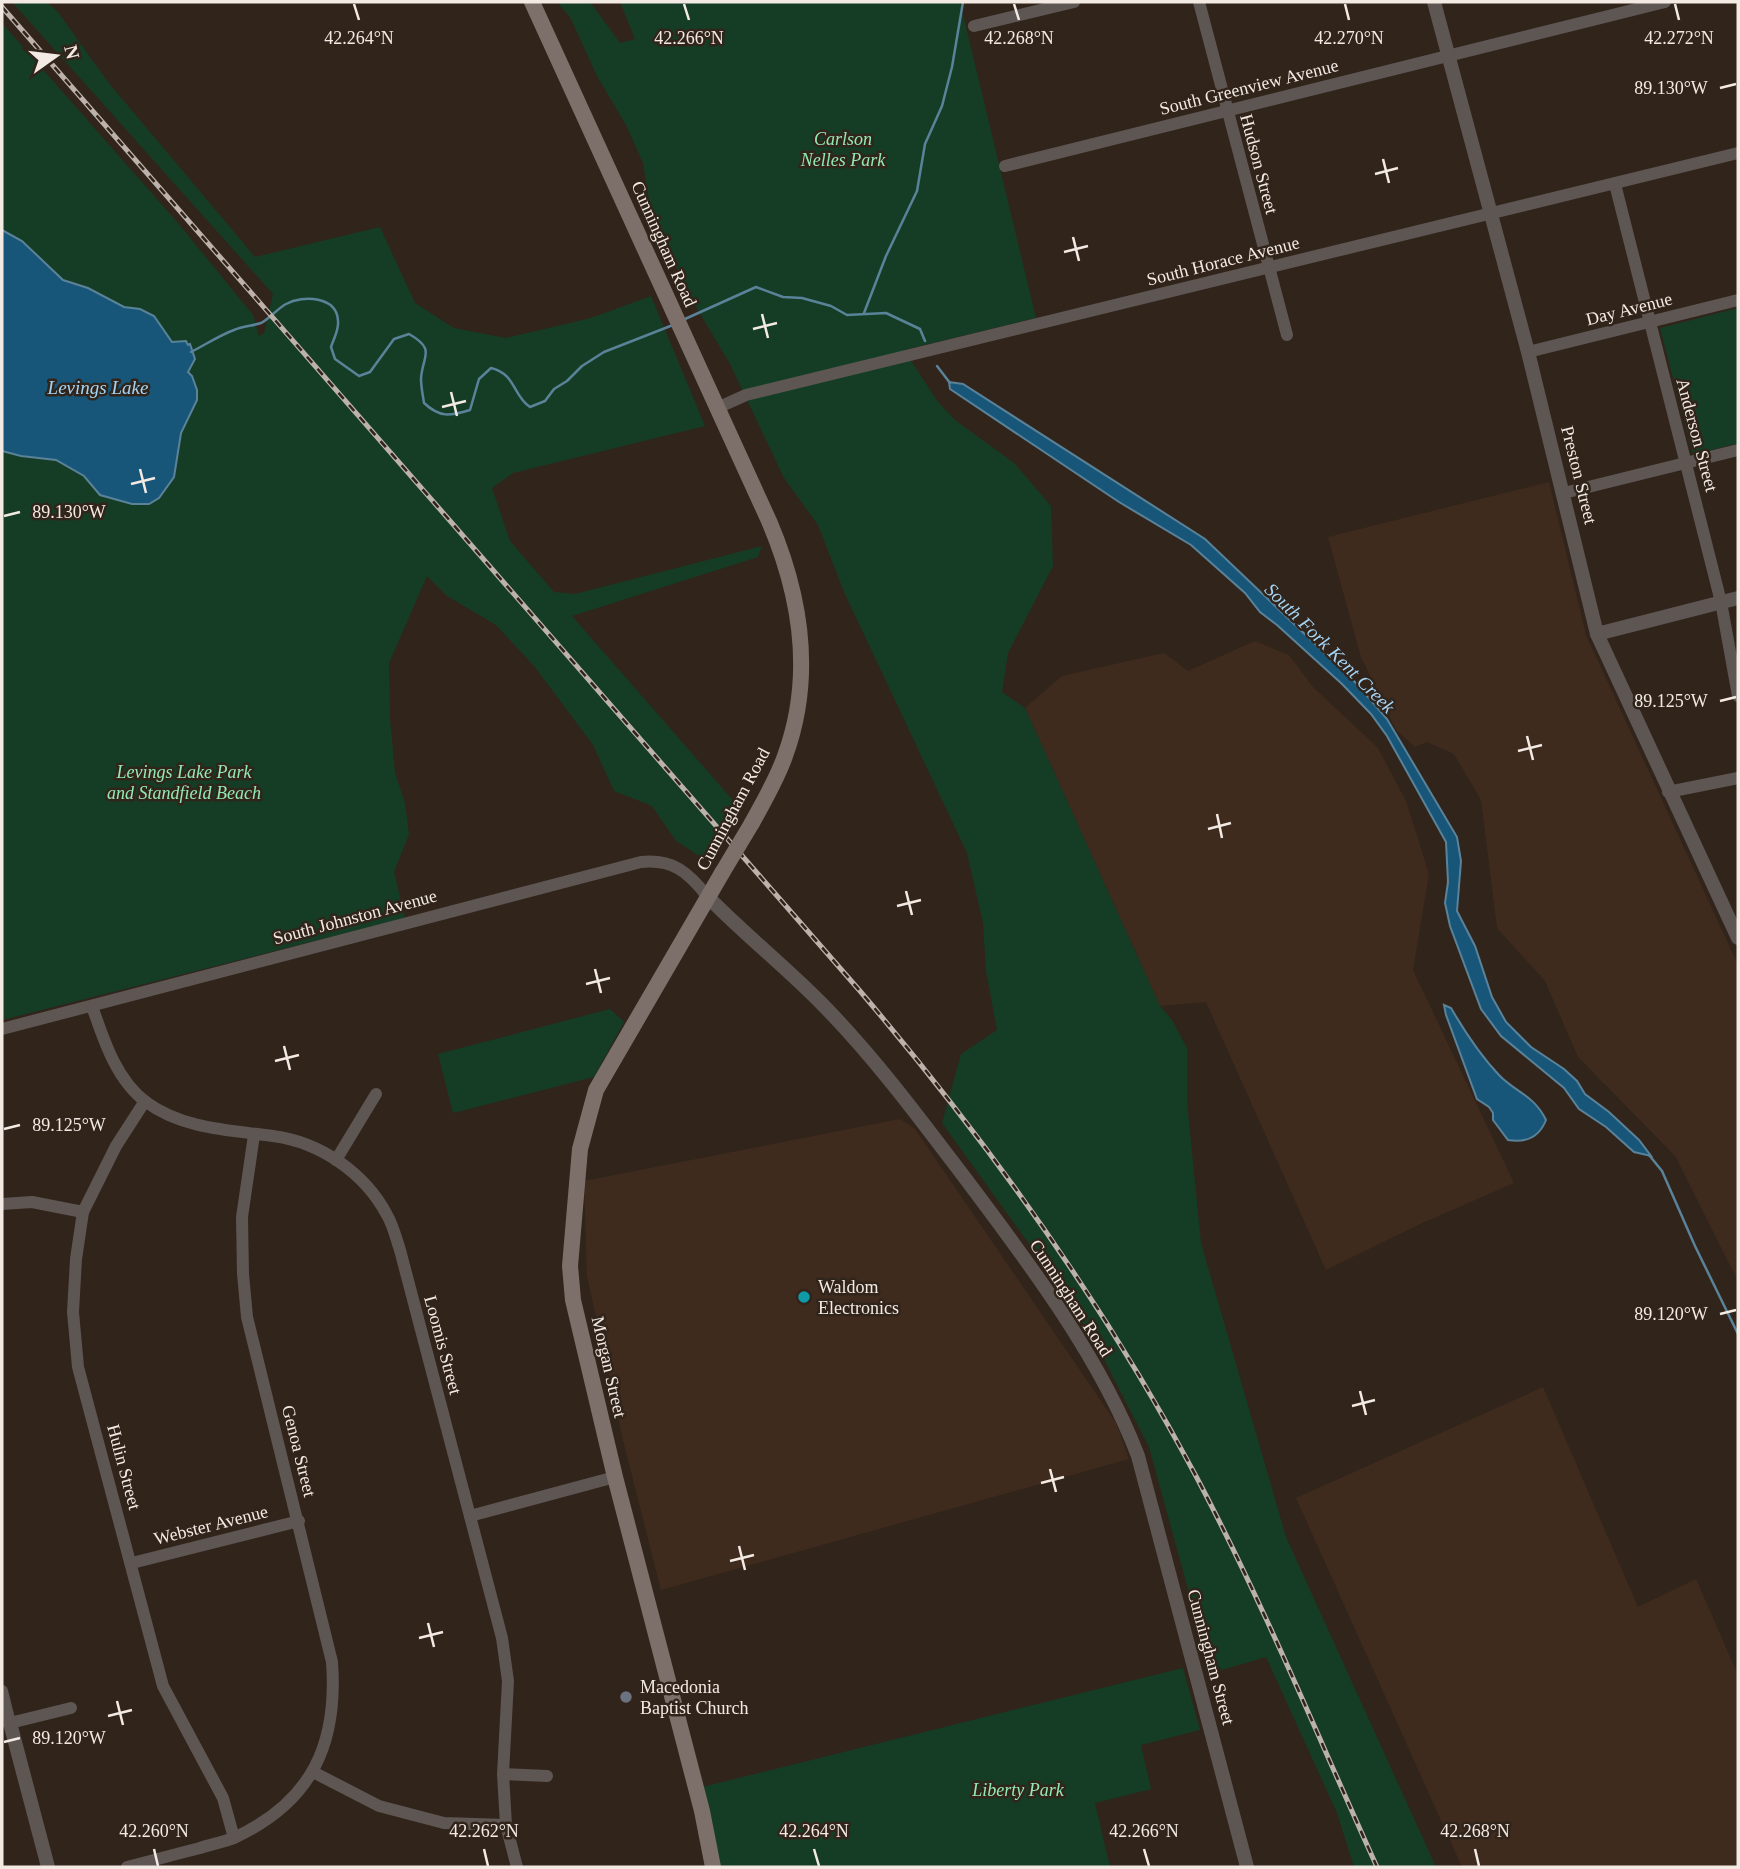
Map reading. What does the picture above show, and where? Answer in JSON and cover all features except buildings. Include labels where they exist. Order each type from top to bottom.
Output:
[{"type":"main road","name":"Cunningham Road","points":[[532,2],[782,554],[794,592],[800,634],[800,688],[791,738],[778,773],[752,823],[707,896]]},
{"type":"main road","name":"Morgan Street","points":[[707,896],[601,1077],[580,1149],[570,1266],[573,1300],[615,1477],[694,1782],[713,1867]]},
{"type":"street","points":[[974,26],[1074,2]]},
{"type":"street","name":"Hudson Street","points":[[1199,2],[1287,334]]},
{"type":"street","name":"Preston Street","points":[[1434,2],[1528,352],[1597,634],[1738,938]]},
{"type":"street","name":"South Greenview Avenue","points":[[1004,166],[1665,2]]},
{"type":"street","name":"South Horace Avenue","points":[[717,408],[746,395],[1738,153]]},
{"type":"street","name":"Anderson Street","points":[[1615,184],[1721,603],[1738,696]]},
{"type":"street","name":"Day Avenue","points":[[1528,352],[1738,300]]},
{"type":"street","points":[[1564,493],[1738,450]]},
{"type":"street","points":[[1597,634],[1738,598]]},
{"type":"street","points":[[1668,792],[1738,778]]},
{"type":"street","name":"South Johnston Avenue","points":[[2,1029],[641,862],[659,860],[682,870],[707,896]]},
{"type":"street","name":"Cunningham Road","points":[[707,896],[823,1004],[917,1114],[1000,1225],[1058,1310],[1112,1397],[1138,1456]]},
{"type":"street","name":"Loomis Street","points":[[92,1006],[108,1052],[122,1075],[145,1101],[182,1121],[254,1135],[273,1136],[304,1144],[336,1160],[364,1182],[387,1215],[400,1250],[502,1638],[508,1681],[503,1774],[506,1825],[517,1867]]},
{"type":"street","points":[[336,1160],[376,1094]]},
{"type":"street","name":"Hulin Street","points":[[145,1101],[116,1146],[83,1212],[76,1259],[73,1312],[78,1367],[163,1686],[223,1798],[234,1838]]},
{"type":"street","name":"Genoa Street","points":[[127,1867],[234,1838],[280,1812],[313,1772],[327,1736],[334,1692],[332,1662],[247,1317],[242,1217],[254,1135]]},
{"type":"street","points":[[2,1204],[32,1202],[83,1212]]},
{"type":"street","name":"Cunningham Street","points":[[1138,1456],[1247,1867]]},
{"type":"street","points":[[470,1516],[615,1477]]},
{"type":"street","name":"Webster Avenue","points":[[132,1563],[299,1521]]},
{"type":"street","points":[[2,1691],[6,1721],[48,1867]]},
{"type":"street","points":[[6,1721],[71,1708]]},
{"type":"street","points":[[313,1772],[379,1805],[444,1823],[506,1825]]},
{"type":"street","points":[[503,1774],[547,1776]]},
{"type":"shaded area","points":[[1549,482],[1586,635],[1738,965],[1738,1281],[1676,1157],[1578,1057],[1545,981],[1497,928],[1481,800],[1454,754],[1427,742],[1415,747],[1396,730],[1361,657],[1328,537]]},
{"type":"shaded area","points":[[1255,641],[1289,655],[1313,687],[1378,748],[1406,801],[1429,874],[1413,970],[1514,1183],[1420,1224],[1326,1270],[1206,1002],[1160,1006],[1025,708],[1062,676],[1164,653],[1188,671]]},
{"type":"shaded area","points":[[900,1119],[915,1129],[1116,1423],[1129,1459],[661,1590],[623,1440],[587,1276],[584,1181]]},
{"type":"shaded area","points":[[1543,1387],[1638,1607],[1696,1579],[1738,1675],[1738,1867],[1462,1867],[1296,1498]]},
{"type":"green space","name":"Levings Lake Park and Standfield Beach","points":[[12,2],[47,2],[58,12],[108,82],[255,257],[380,227],[415,303],[454,328],[506,338],[591,318],[651,296],[705,426],[513,473],[492,488],[510,541],[554,592],[575,594],[762,546],[758,557],[572,616],[738,806],[707,861],[676,841],[652,806],[614,791],[593,745],[534,666],[496,625],[447,596],[427,576],[389,663],[395,773],[405,803],[409,834],[394,872],[405,918],[2,1020],[2,23],[178,223],[253,315],[259,336],[264,333],[273,294]]},
{"type":"green space","name":"Carlson Nelles Park","points":[[557,2],[590,2],[620,43],[635,39],[620,2],[960,2],[1036,318],[904,350],[938,402],[955,420],[1014,463],[1051,506],[1053,566],[1008,653],[1002,692],[1025,708],[1160,1006],[1172,1020],[1187,1048],[1187,1102],[1201,1243],[1286,1537],[1436,1867],[1354,1867],[1337,1813],[1266,1657],[1222,1670],[1206,1655],[1149,1447],[1097,1346],[1053,1277],[942,1123],[961,1054],[997,1030],[986,971],[983,923],[967,853],[844,592],[818,525],[784,478],[730,364],[689,295],[651,214],[643,163],[626,125],[597,76],[570,17]]},
{"type":"green space","points":[[1738,308],[1738,443],[1693,455],[1660,328]]},
{"type":"green space","points":[[610,1009],[624,1022],[594,1077],[453,1113],[438,1054]]},
{"type":"green space","name":"Liberty Park","points":[[1183,1668],[1200,1730],[1141,1745],[1151,1789],[1095,1803],[1110,1867],[718,1867],[702,1787]]},
{"type":"water","name":"Levings Lake","points":[[2,230],[22,241],[63,280],[88,288],[124,307],[140,309],[154,316],[172,342],[186,341],[190,344],[195,359],[188,372],[197,390],[197,400],[181,433],[174,477],[159,498],[149,504],[132,504],[100,495],[84,476],[56,460],[2,451]]},
{"type":"water","points":[[949,382],[963,384],[1205,539],[1357,684],[1387,719],[1457,837],[1461,861],[1457,911],[1475,946],[1492,997],[1506,1022],[1531,1047],[1577,1081],[1585,1094],[1639,1140],[1651,1156],[1634,1152],[1606,1127],[1579,1109],[1564,1088],[1501,1036],[1481,1009],[1450,926],[1445,903],[1448,882],[1446,842],[1387,736],[1371,714],[1191,545],[1119,502],[950,389]]},
{"type":"water","points":[[1444,1005],[1451,1008],[1473,1043],[1499,1075],[1530,1099],[1541,1112],[1546,1120],[1536,1135],[1521,1141],[1508,1140],[1493,1120],[1489,1107],[1477,1099]]},
{"type":"waterway","points":[[864,313],[886,256],[917,191],[925,144],[942,106],[952,67],[963,2]]},
{"type":"waterway","name":"South Fork Kent Creek","points":[[685,319],[756,287],[783,297],[802,298],[831,306],[847,315],[886,313],[920,329],[925,341]]},
{"type":"waterway","name":"South Fork Kent Creek","points":[[191,352],[229,332],[261,323],[293,301],[318,300],[326,302],[336,313],[338,328],[331,347],[335,359],[359,376],[370,372],[394,339],[409,334],[418,340],[426,354],[421,379],[424,403],[435,411],[451,414],[470,410],[479,379],[491,368],[505,375],[530,407],[545,401],[554,389],[604,352],[673,325]]},
{"type":"waterway","name":"South Fork Kent Creek","points":[[937,366],[950,383]]},
{"type":"waterway","name":"South Fork Kent Creek","points":[[1649,1155],[1662,1171],[1738,1334]]},
{"type":"railway","points":[[2,7],[860,991],[908,1048],[999,1166],[1084,1287],[1161,1413],[1197,1478],[1268,1623],[1377,1867]]},
{"type":"place","name":"Waldom Electronics","points":[[804,1297]]},
{"type":"place","name":"Macedonia Baptist Church","points":[[626,1697]]}]
